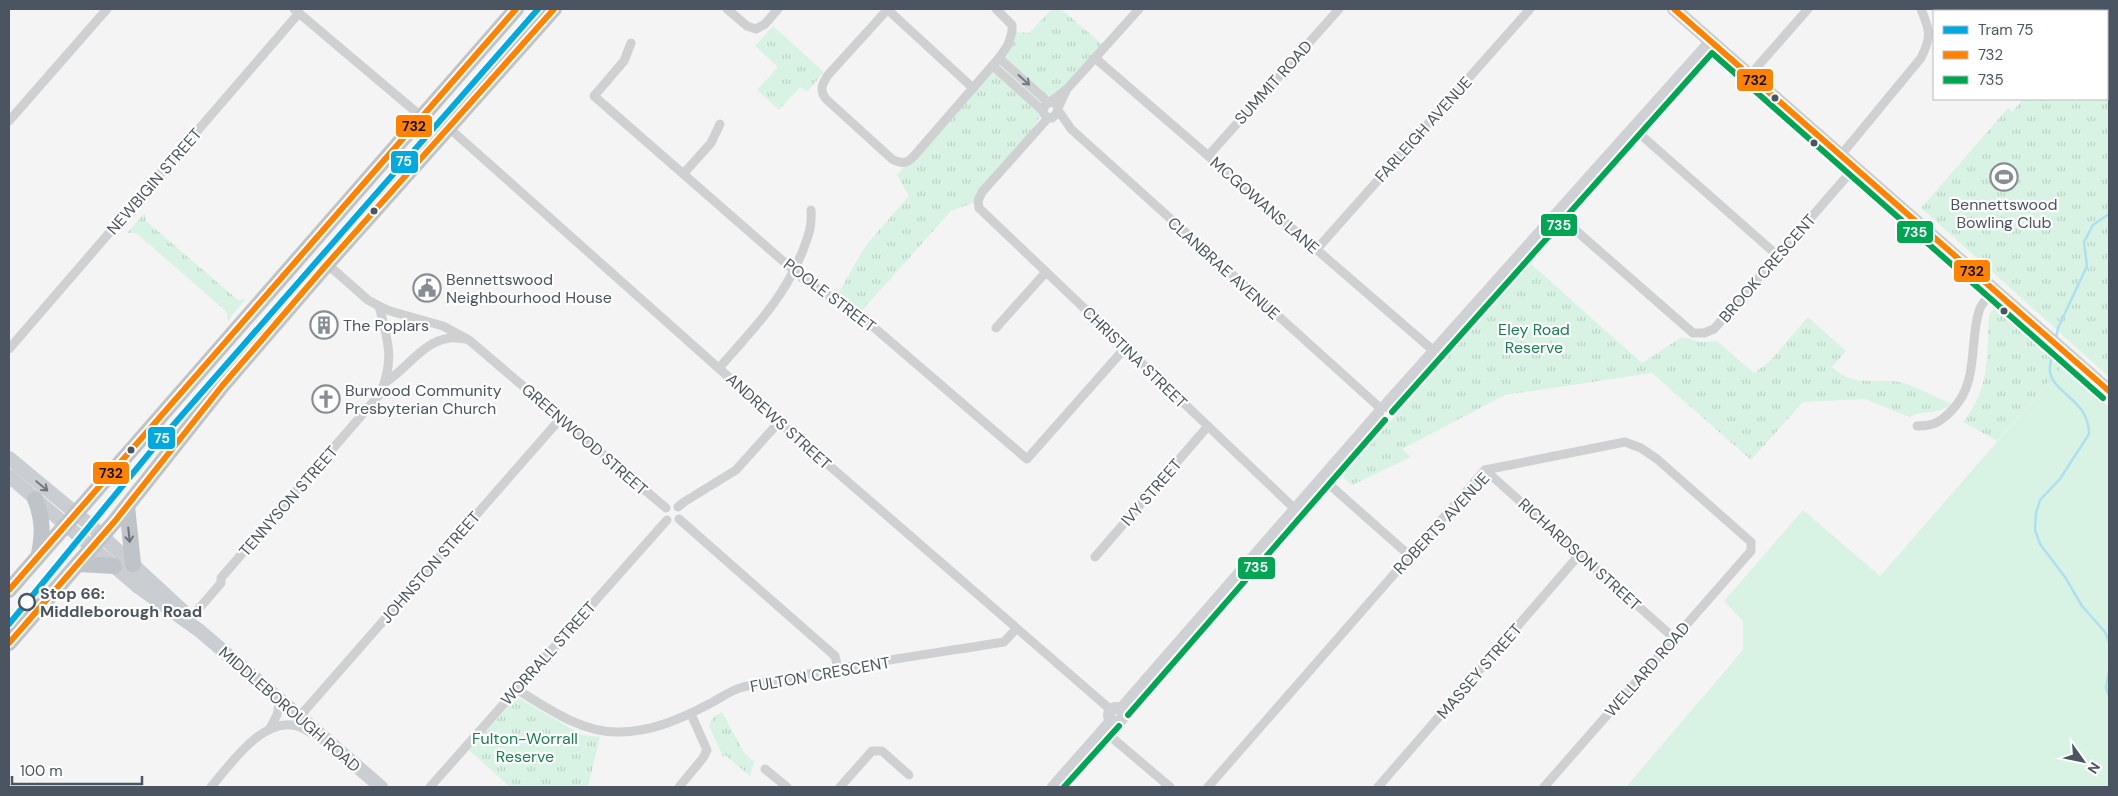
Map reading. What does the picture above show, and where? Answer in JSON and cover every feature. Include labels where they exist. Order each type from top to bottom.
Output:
[{"type":"highway","points":[[9,590],[516,9]]},
{"type":"highway","points":[[9,643],[127,506],[222,386],[327,264],[554,9]]},
{"type":"highway","points":[[202,368],[222,386]]},
{"type":"highway","points":[[35,499],[40,510],[43,528],[39,556]]},
{"type":"highway","points":[[127,506],[133,564]]},
{"type":"highway","points":[[78,564],[114,566]]},
{"type":"main road","points":[[1674,9],[2109,390]]},
{"type":"main road","points":[[1053,787],[1112,717],[1323,479],[1380,409],[1435,352],[1711,41]]},
{"type":"main road","name":"MIDDLEBOROUGH ROAD","points":[[9,458],[70,519],[97,542],[133,564],[190,618],[200,631]]},
{"type":"main road","name":"MIDDLEBOROUGH ROAD","points":[[9,476],[35,499],[70,519]]},
{"type":"main road","name":"MIDDLEBOROUGH ROAD","points":[[97,542],[114,566],[137,586],[200,631],[381,787]]},
{"type":"street","points":[[9,121],[107,9]]},
{"type":"street","points":[[727,9],[747,26],[756,29],[765,24],[778,9]]},
{"type":"street","points":[[973,88],[888,9],[824,80],[821,89],[826,99],[892,159],[901,163],[906,162],[914,156],[1000,58],[1008,45],[1012,25],[996,9]]},
{"type":"street","points":[[1045,114],[1139,9]]},
{"type":"street","name":"SUMMIT ROAD","points":[[1208,156],[1339,9]]},
{"type":"street","name":"FARLEIGH AVENUE","points":[[1316,250],[1530,9]]},
{"type":"street","points":[[1750,75],[1808,9]]},
{"type":"street","points":[[1841,154],[1922,58],[1929,42],[1928,25],[1921,9]]},
{"type":"street","points":[[297,11],[422,117]]},
{"type":"street","name":"NEWBIGIN STREET","points":[[9,349],[297,11]]},
{"type":"street","name":"POOLE STREET","points":[[630,43],[624,61],[594,96],[807,282],[856,312],[1027,459],[1126,348]]},
{"type":"street","name":"CLANBRAE AVENUE","points":[[1000,58],[1053,106],[1071,129],[1380,409]]},
{"type":"street","name":"MCGOWANS LANE","points":[[1095,58],[1435,352]]},
{"type":"street","name":"CLANBRAE AVENUE","points":[[993,66],[1045,114],[1071,129]]},
{"type":"street","points":[[1045,114],[1056,115],[1053,106]]},
{"type":"street","name":"CHRISTINA STREET","points":[[1045,114],[1028,140],[982,192],[978,201],[979,208],[1296,510]]},
{"type":"street","points":[[684,173],[711,143],[720,124]]},
{"type":"street","name":"ANDREWS STREET","points":[[449,128],[779,422],[1016,629],[1112,717],[1170,787]]},
{"type":"street","points":[[1633,128],[1777,255]]},
{"type":"street","name":"BROOK CRESCENT","points":[[1557,214],[1693,333],[1704,333],[1714,329],[1855,167]]},
{"type":"street","points":[[719,368],[772,307],[795,271],[812,226],[812,210]]},
{"type":"street","name":"GREENWOOD STREET","points":[[327,264],[368,300],[379,306],[443,326],[470,340],[666,508]]},
{"type":"street","points":[[996,328],[1046,272]]},
{"type":"street","points":[[1917,426],[1932,426],[1946,416],[1961,401],[1970,377],[1979,310],[1995,289]]},
{"type":"street","name":"TENNYSON STREET","points":[[190,618],[221,583],[221,578],[380,394],[386,382],[390,365],[389,346],[379,306]]},
{"type":"street","name":"TENNYSON STREET","points":[[386,382],[398,374],[420,352],[434,343],[450,338],[470,340]]},
{"type":"street","name":"JOHNSTON STREET","points":[[300,716],[561,418]]},
{"type":"street","points":[[678,508],[684,502],[736,470],[779,422]]},
{"type":"street","name":"IVY STREET","points":[[1095,557],[1208,426]]},
{"type":"street","name":"ROBERTS AVENUE","points":[[1208,787],[1485,470],[1625,442],[1642,448],[1657,459],[1751,542],[1751,551]]},
{"type":"street","name":"RICHARDSON STREET","points":[[1485,470],[1674,638]]},
{"type":"street","points":[[1323,479],[1410,556]]},
{"type":"street","points":[[673,505],[678,508],[680,513],[679,519],[672,522],[667,520],[664,513],[666,508],[673,505]]},
{"type":"street","points":[[679,519],[835,656],[838,669]]},
{"type":"street","name":"WORRALL STREET","points":[[430,787],[667,520]]},
{"type":"street","name":"WELLARD ROAD","points":[[1544,787],[1751,551]]},
{"type":"street","name":"MASSEY STREET","points":[[1378,787],[1580,554]]},
{"type":"street","name":"FULTON CRESCENT","points":[[516,689],[551,711],[595,730],[619,732],[650,729],[691,714],[740,688],[838,669],[1004,642],[1016,629]]},
{"type":"street","points":[[269,730],[277,715],[280,699]]},
{"type":"street","points":[[679,787],[704,758],[707,750],[691,714]]},
{"type":"street","points":[[211,787],[252,741],[269,730],[287,724],[298,726],[311,733],[320,734]]},
{"type":"street","points":[[840,787],[872,751],[882,751],[909,775]]},
{"type":"street","points":[[765,769],[787,787]]},
{"type":"green space","points":[[1052,9],[1061,9],[1102,44],[1042,112],[1028,140],[978,201],[951,211],[859,314],[835,299],[866,245],[909,196],[897,175],[973,88],[1012,32],[1029,33]]},
{"type":"green space","points":[[2109,9],[2109,377],[1921,208],[2008,108],[2012,112],[2022,100],[2108,100],[2108,10],[1992,10]]},
{"type":"green space","points":[[773,26],[824,72],[807,92],[800,87],[779,110],[757,90],[778,67],[755,46]]},
{"type":"green space","points":[[145,213],[146,221],[238,300],[246,299],[228,320],[227,312],[136,233],[127,233]]},
{"type":"green space","name":"Eley Road Reserve","points":[[1530,263],[1642,363],[1682,337],[1700,342],[1717,341],[1754,373],[1770,361],[1808,317],[1846,351],[1832,367],[1840,374],[1857,380],[1900,382],[1951,404],[1941,410],[1920,413],[1909,417],[1865,399],[1803,402],[1751,460],[1652,373],[1505,395],[1402,449],[1411,457],[1352,485],[1342,477]]},
{"type":"green space","points":[[1992,310],[1997,310],[2062,367],[1997,441],[1963,422],[1972,409],[1983,384],[1987,358],[1989,316]]},
{"type":"green space","points":[[2062,367],[2109,407],[2109,787],[1626,787],[1743,650],[1743,621],[1724,601],[1803,510],[1880,576]]},
{"type":"green space","name":"Fulton-Worrall Reserve","points":[[517,697],[582,735],[600,737],[588,787],[510,787],[469,750]]},
{"type":"green space","points":[[722,712],[745,754],[754,762],[750,776],[725,755],[723,757],[709,726],[713,717]]},
{"type":"waterway","points":[[2056,338],[2058,328],[2087,266],[2084,242],[2093,225],[2109,214]]},
{"type":"waterway","points":[[2054,348],[2050,369],[2053,380],[2078,405],[2087,422],[2089,434],[2060,479],[2040,500],[2036,513],[2035,530],[2040,544],[2065,577],[2082,606],[2105,632],[2109,642]]},
{"type":"waterway","points":[[2109,671],[2106,687],[2109,696]]},
{"type":"tram line","name":"75","points":[[9,624],[161,439],[538,9]]},
{"type":"tram line","points":[[9,621],[20,603]]},
{"type":"transit line","name":"732","points":[[9,590],[516,9]]},
{"type":"transit line","name":"732","points":[[9,643],[115,521],[222,386],[327,264],[554,9]]},
{"type":"transit line","name":"732","points":[[1674,9],[2109,391]]},
{"type":"transit line","name":"735","points":[[1392,412],[1712,53],[2103,398]]},
{"type":"transit line","name":"735","points":[[1128,715],[1385,420]]},
{"type":"transit line","name":"735","points":[[1064,787],[1119,726]]},
{"type":"place","name":"Bennettswood Bowling Club","points":[[2004,177]]},
{"type":"place","name":"Bennettswood Neighbourhood House","points":[[427,288]]},
{"type":"place","name":"The Poplars","points":[[324,325]]},
{"type":"place","name":"Burwood Community Presbyterian Church","points":[[326,399]]},
{"type":"place","name":"Stop 66: Middleborough Road","points":[[27,602]]}]
